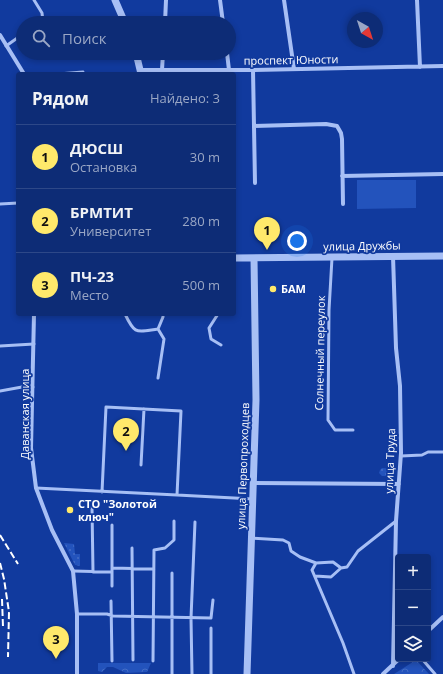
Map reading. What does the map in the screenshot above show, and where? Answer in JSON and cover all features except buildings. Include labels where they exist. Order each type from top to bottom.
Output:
[{"type":"street","points":[[115,0],[122,16]]},
{"type":"street","points":[[165,16],[166,0]]},
{"type":"street","points":[[220,0],[222,16]]},
{"type":"street","points":[[284,0],[294,69]]},
{"type":"street","points":[[417,0],[420,67]]},
{"type":"street","points":[[0,35],[23,72]]},
{"type":"street","points":[[137,60],[140,72]]},
{"type":"street","points":[[162,70],[163,60]]},
{"type":"street","points":[[227,60],[229,70]]},
{"type":"street","name":"проспект Юности","points":[[140,72],[162,70],[253,70],[443,66]]},
{"type":"street","points":[[253,70],[255,182]]},
{"type":"street","points":[[254,126],[335,125],[339,128],[342,136],[344,204]]},
{"type":"street","points":[[342,176],[443,174]]},
{"type":"street","name":"улица Труда","points":[[393,256],[396,348],[400,386],[401,456],[396,520],[393,666]]},
{"type":"street","name":"улица Дружбы","points":[[236,258],[443,256]]},
{"type":"street","name":"улица Первопроходцев","points":[[247,674],[256,400],[254,258]]},
{"type":"street","name":"Даванская улица","points":[[34,316],[31,448],[36,488],[52,530],[73,571],[77,614],[77,674]]},
{"type":"street","points":[[253,483],[399,484]]},
{"type":"street","points":[[431,628],[443,616]]},
{"type":"street","points":[[383,674],[397,662]]},
{"type":"lane","points":[[34,0],[42,16]]},
{"type":"lane","points":[[6,46],[16,39]]},
{"type":"lane","points":[[0,204],[16,203]]},
{"type":"lane","name":"Солнечный переулок","points":[[332,257],[329,317],[328,420],[335,430],[353,430]]},
{"type":"lane","points":[[126,316],[132,328],[138,331],[158,328]]},
{"type":"lane","points":[[158,328],[163,316]]},
{"type":"lane","points":[[217,316],[209,328],[211,339],[221,345]]},
{"type":"lane","points":[[158,328],[164,339],[158,378]]},
{"type":"lane","points":[[0,346],[34,344]]},
{"type":"lane","points":[[0,391],[22,387],[33,387]]},
{"type":"lane","points":[[102,492],[106,407],[181,411],[177,495]]},
{"type":"lane","points":[[141,465],[144,410]]},
{"type":"lane","points":[[401,456],[422,455],[428,452],[443,452]]},
{"type":"lane","points":[[36,488],[253,499]]},
{"type":"lane","points":[[92,507],[93,572]]},
{"type":"lane","points":[[315,576],[331,577],[341,568],[347,567],[358,550],[396,520]]},
{"type":"lane","points":[[153,661],[154,550],[165,548],[174,540],[174,521]]},
{"type":"lane","points":[[192,674],[191,618],[195,522]]},
{"type":"lane","points":[[112,525],[112,586]]},
{"type":"lane","points":[[252,538],[283,540],[289,542],[291,551],[300,557],[316,563],[333,562],[341,568]]},
{"type":"lane","points":[[132,548],[133,660]]},
{"type":"lane","points":[[316,563],[312,570],[343,643],[354,674]]},
{"type":"lane","points":[[73,571],[93,572],[154,569]]},
{"type":"lane","points":[[172,573],[172,674]]},
{"type":"lane","points":[[77,614],[107,614],[132,617],[211,618],[213,600]]},
{"type":"lane","points":[[111,601],[112,660]]},
{"type":"lane","points":[[211,628],[211,674]]},
{"type":"lane","points":[[425,662],[435,674]]},
{"type":"green space","points":[[357,180],[416,180],[416,208],[357,209]]},
{"type":"green space","points":[[382,468],[395,469],[394,475],[382,476],[379,473]]},
{"type":"green space","points":[[64,543],[74,544],[75,554],[80,554],[80,566],[75,565]]},
{"type":"green space","points":[[413,662],[418,662],[429,674],[394,674]]},
{"type":"green space","points":[[98,663],[151,663],[147,672],[126,673],[113,667],[107,667],[102,672],[98,671]]},
{"type":"railway","points":[[0,535],[18,564]]},
{"type":"railway","points":[[0,563],[9,612],[8,657]]},
{"type":"railway","points":[[2,599],[3,627]]},
{"type":"place","name":"ДЮСШ","points":[[267,250]]},
{"type":"place","name":"БАМ","points":[[273,289]]},
{"type":"place","name":"БРМТИТ","points":[[126,451]]},
{"type":"place","name":"СТО \"Золотой ключ\"","points":[[70,510]]},
{"type":"place","name":"ПЧ-23","points":[[56,659]]}]
